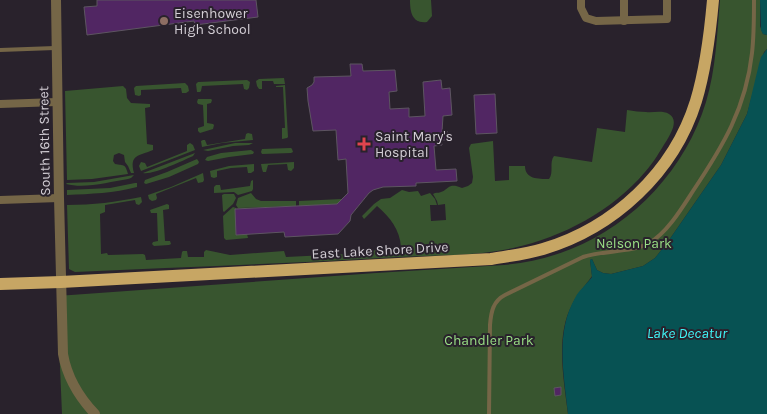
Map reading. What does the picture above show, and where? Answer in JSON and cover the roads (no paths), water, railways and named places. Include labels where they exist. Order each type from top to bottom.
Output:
[{"type":"main road","name":"East Lake Shore Drive","points":[[0,284],[491,258],[517,255],[567,240],[617,212],[638,194],[672,153],[686,126],[701,85],[712,0]]},
{"type":"street","name":"South 16th Street","points":[[56,0],[62,343],[65,363],[72,382],[85,403],[95,414]]},
{"type":"street","points":[[581,0],[581,8],[586,18],[596,21],[667,19],[667,0]]},
{"type":"street","points":[[624,0],[624,21]]},
{"type":"street","points":[[0,104],[57,102]]},
{"type":"street","points":[[0,200],[58,198]]},
{"type":"lane","points":[[489,414],[490,325],[492,312],[497,302],[505,295],[583,256],[647,244],[662,233],[714,161],[733,125],[746,86],[753,51],[754,0]]},
{"type":"lane","points":[[0,50],[56,48]]},
{"type":"water","points":[[760,0],[767,0],[767,35],[763,34],[761,30]]},
{"type":"water","name":"Lake Decatur","points":[[767,49],[767,414],[568,414],[562,355],[565,326],[575,298],[592,277],[590,260],[592,259],[597,270],[611,274],[643,266],[655,258],[721,165],[747,114],[761,57]]},
{"type":"place","name":"Eisenhower High School","points":[[164,21]]},
{"type":"place","name":"Saint Mary's Hospital","points":[[364,144]]},
{"type":"park label","name":"Nelson Park","points":[[634,243]]},
{"type":"park label","name":"Chandler Park","points":[[489,340]]}]
